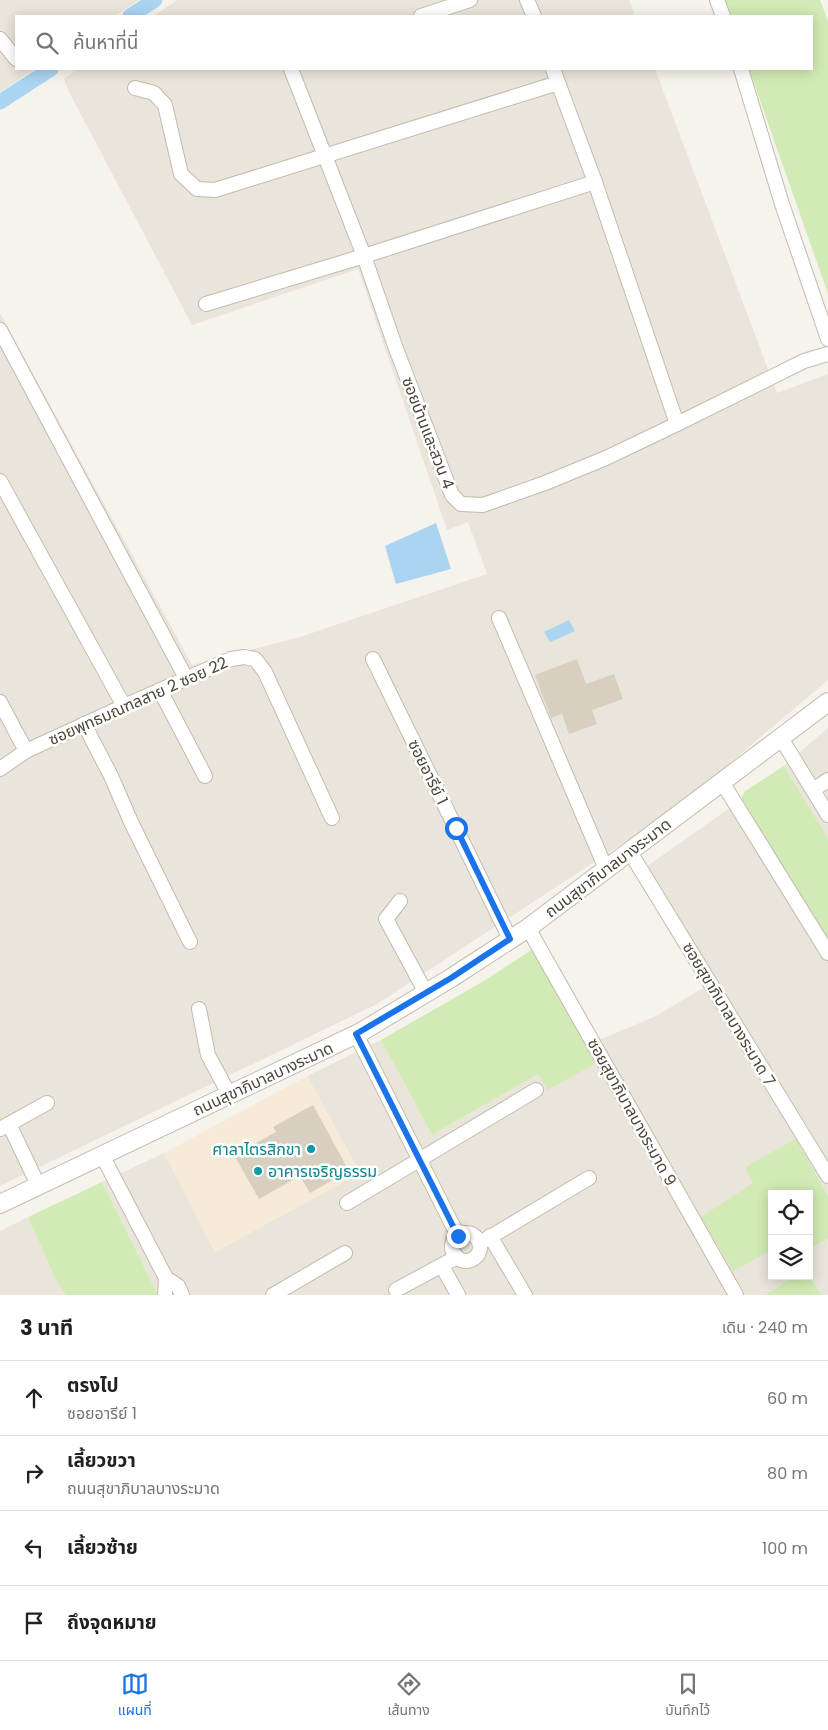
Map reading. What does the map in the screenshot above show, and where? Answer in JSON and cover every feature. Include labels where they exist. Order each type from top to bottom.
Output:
[{"type":"street","points":[[423,15],[470,0]]},
{"type":"street","points":[[527,0],[534,15]]},
{"type":"street","points":[[717,0],[723,15]]},
{"type":"street","points":[[0,39],[15,58]]},
{"type":"street","name":"ซอยบ้านและสวน 4","points":[[291,70],[364,256],[395,346],[452,495],[461,504],[483,505],[606,458],[804,361],[828,354]]},
{"type":"street","points":[[553,70],[595,182],[677,424]]},
{"type":"street","points":[[741,70],[782,204],[828,339]]},
{"type":"street","points":[[135,88],[154,93],[164,105],[181,174],[197,189],[215,190],[558,83]]},
{"type":"street","points":[[206,304],[595,182]]},
{"type":"street","points":[[0,330],[186,678]]},
{"type":"street","points":[[0,481],[124,706]]},
{"type":"street","points":[[499,618],[606,870]]},
{"type":"street","name":"ซอยพุทธมณฑลสาย 2 ซอย 22","points":[[0,769],[26,751],[84,724],[231,659],[244,657],[256,660],[266,672],[332,818]]},
{"type":"street","name":"ซอยอารีย์ 1","points":[[372,659],[510,939]]},
{"type":"street","points":[[160,690],[205,776]]},
{"type":"street","points":[[0,702],[26,751]]},
{"type":"street","name":"ถนนสุขาภิบาลบางระมาด","points":[[0,1204],[356,1034],[426,993],[528,928],[828,702]]},
{"type":"street","points":[[84,724],[190,942]]},
{"type":"street","points":[[781,738],[828,815]]},
{"type":"street","points":[[813,790],[828,780]]},
{"type":"street","points":[[722,782],[828,953]]},
{"type":"street","name":"ซอยสุขาภิบาลบางระมาด 7","points":[[630,852],[828,1176]]},
{"type":"street","points":[[400,901],[386,920],[426,993]]},
{"type":"street","name":"ซอยสุขาภิบาลบางระมาด 9","points":[[528,928],[736,1295]]},
{"type":"street","points":[[199,1009],[208,1055],[229,1094]]},
{"type":"street","points":[[356,1034],[458,1236]]},
{"type":"street","points":[[347,1202],[536,1090]]},
{"type":"street","points":[[38,1185],[5,1126],[47,1104]]},
{"type":"street","points":[[102,1155],[166,1278],[178,1286],[182,1295]]},
{"type":"street","points":[[525,1295],[485,1240],[466,1233],[458,1236],[453,1244],[452,1249],[456,1257],[465,1261],[474,1259],[480,1252],[485,1240],[589,1178]]},
{"type":"street","points":[[274,1295],[345,1253]]},
{"type":"street","points":[[396,1290],[456,1257]]},
{"type":"street","points":[[442,1266],[458,1295]]},
{"type":"street","points":[[165,1295],[166,1278]]},
{"type":"shaded area","points":[[0,0],[139,0],[116,15],[15,15],[15,70],[33,70],[0,92]]},
{"type":"shaded area","points":[[177,0],[629,0],[635,15],[155,15]]},
{"type":"shaded area","points":[[77,70],[655,70],[777,393],[828,374],[828,680],[677,808],[377,1004],[0,1186],[0,313],[192,665],[300,637],[487,574],[468,522],[447,530],[358,269],[192,325],[68,90],[64,79]]},
{"type":"shaded area","points":[[828,728],[828,838],[784,766]]},
{"type":"shaded area","points":[[741,800],[828,940],[828,1295],[158,1295],[102,1182],[164,1153],[215,1252],[360,1173],[307,1076],[381,1040],[432,1135],[538,1074],[547,1090],[599,1040],[656,1016],[705,987],[636,874]]},
{"type":"shaded area","points":[[307,1076],[360,1173],[215,1252],[164,1153]]},
{"type":"shaded area","points":[[28,1217],[55,1278],[66,1295],[0,1295],[0,1231]]},
{"type":"green space","points":[[725,0],[820,0],[828,21],[828,294],[749,70],[813,70],[813,15],[731,15]]},
{"type":"green space","points":[[784,766],[828,838],[828,940],[741,800],[744,792]]},
{"type":"green space","points":[[533,949],[599,1062],[547,1090],[538,1074],[432,1135],[381,1040],[482,982]]},
{"type":"green space","points":[[796,1139],[828,1196],[828,1239],[813,1247],[813,1190],[768,1190],[768,1252],[733,1271],[701,1217],[753,1183],[745,1167]]},
{"type":"green space","points":[[102,1182],[158,1295],[66,1295],[55,1278],[28,1217]]},
{"type":"green space","points":[[789,1280],[812,1280],[821,1295],[765,1295]]},
{"type":"water","points":[[436,523],[451,569],[396,584],[385,546]]},
{"type":"water","points":[[569,620],[575,631],[550,642],[544,632]]},
{"type":"building","points":[[577,659],[586,684],[614,674],[623,699],[592,710],[597,724],[569,734],[562,714],[551,718],[535,675]]},
{"type":"building","points":[[313,1105],[349,1171],[310,1193],[300,1176],[259,1199],[234,1155],[276,1132],[273,1127]]},
{"type":"waterway","points":[[132,15],[155,0]]},
{"type":"waterway","points":[[0,102],[49,70]]},
{"type":"place","name":"ศาลาไตรสิกขา","points":[[311,1149]]},
{"type":"place","name":"อาคารเจริญธรรม","points":[[258,1171]]},
{"type":"route","points":[[456,828],[510,939],[451,978],[356,1034],[458,1236]]}]
